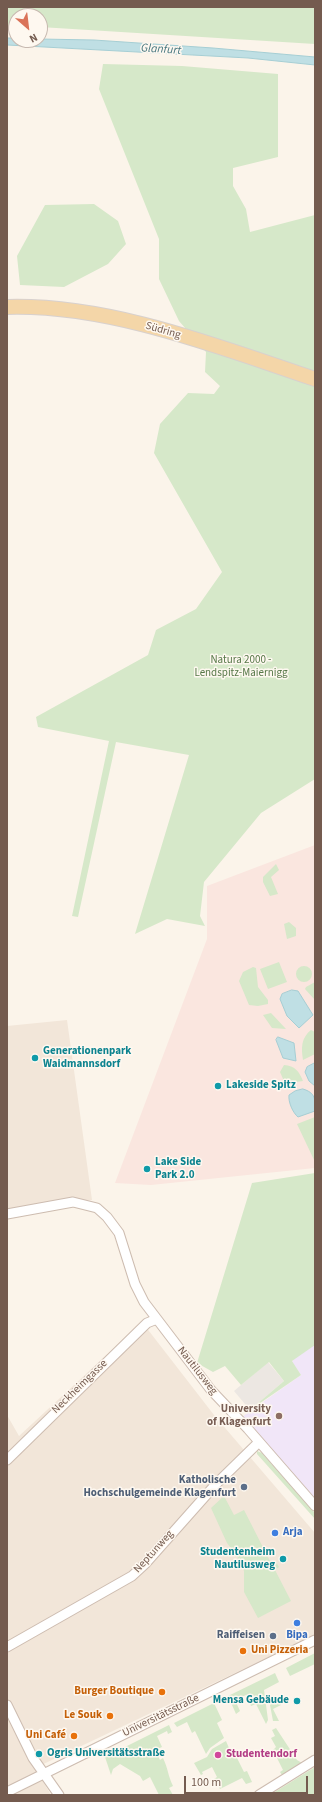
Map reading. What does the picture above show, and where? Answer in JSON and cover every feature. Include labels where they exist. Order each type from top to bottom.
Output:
[{"type":"main road","name":"Südring","points":[[7,307],[90,313],[148,327],[315,379]]},
{"type":"street","name":"Nautilusweg","points":[[7,1214],[73,1202],[98,1208],[107,1216],[119,1233],[135,1284],[144,1302],[211,1390],[315,1506]]},
{"type":"street","name":"Neckheimgasse","points":[[7,1460],[147,1323],[157,1320]]},
{"type":"street","name":"Neptunweg","points":[[7,1646],[132,1576],[145,1564],[216,1484],[259,1442]]},
{"type":"street","name":"Universitätsstraße","points":[[7,1792],[315,1640]]},
{"type":"street","points":[[7,1705],[33,1758],[59,1795]]},
{"type":"street","points":[[259,1795],[315,1760]]},
{"type":"shaded area","points":[[315,845],[315,1168],[151,1185],[115,1183],[207,939],[207,886]]},
{"type":"shaded area","points":[[67,1020],[92,1200],[7,1212],[7,1026]]},
{"type":"shaded area","name":"University of Klagenfurt","points":[[315,1320],[315,1506],[239,1419],[301,1375],[292,1362]]},
{"type":"shaded area","points":[[142,1322],[214,1415],[315,1533],[315,1635],[35,1768],[51,1795],[7,1795],[7,1415],[19,1436]]},
{"type":"shaded area","points":[[268,1362],[284,1381],[250,1410],[234,1391]]},
{"type":"green space","points":[[7,7],[315,7],[315,44],[48,27],[48,8],[8,8],[7,26]]},
{"type":"green space","name":"Natura 2000 - Lendspitz-Maiernigg","points":[[103,64],[182,66],[278,74],[278,157],[233,168],[233,186],[246,209],[250,232],[315,215],[315,779],[261,813],[204,882],[200,916],[205,926],[167,919],[135,934],[189,755],[116,742],[78,917],[72,916],[109,741],[38,727],[36,717],[148,655],[156,630],[196,609],[222,572],[154,453],[160,424],[188,393],[214,394],[220,386],[205,372],[206,352],[179,321],[159,279],[159,239],[99,89]]},
{"type":"green space","points":[[94,204],[118,221],[126,244],[108,264],[64,287],[20,285],[17,256],[45,205]]},
{"type":"green space","points":[[276,864],[279,870],[271,877],[278,894],[270,896],[263,882],[263,877]]},
{"type":"green space","points":[[289,922],[296,928],[296,936],[287,939],[284,924]]},
{"type":"green space","points":[[279,962],[287,982],[268,989],[260,969]]},
{"type":"green space","points":[[304,966],[311,971],[312,974],[307,981],[304,982],[297,977],[296,974],[301,967]]},
{"type":"green space","points":[[253,967],[256,968],[258,987],[268,1000],[268,1004],[258,1006],[249,1005],[239,981],[243,972]]},
{"type":"green space","points":[[315,982],[315,1000],[305,989]]},
{"type":"green space","points":[[271,1013],[286,1029],[272,1028],[263,1015]]},
{"type":"green space","points":[[311,1030],[315,1032],[315,1054],[303,1060],[302,1044],[305,1036]]},
{"type":"green space","points":[[284,1065],[296,1070],[300,1074],[303,1081],[296,1082],[287,1088],[280,1072]]},
{"type":"green space","points":[[315,1117],[315,1162],[297,1124]]},
{"type":"green space","points":[[315,1173],[315,1345],[292,1361],[301,1375],[250,1410],[284,1381],[269,1362],[241,1385],[225,1366],[213,1372],[197,1363],[252,1183]]},
{"type":"green space","points":[[257,1451],[262,1453],[315,1513],[315,1519],[257,1454]]},
{"type":"green space","points":[[224,1496],[234,1515],[244,1510],[272,1565],[276,1562],[279,1567],[275,1570],[291,1601],[258,1618],[244,1592],[244,1571],[237,1556],[227,1543],[211,1508]]},
{"type":"green space","points":[[315,1653],[315,1664],[290,1676],[286,1668]]},
{"type":"green space","points":[[275,1673],[279,1682],[264,1690],[268,1720],[266,1724],[256,1704],[251,1706],[246,1695],[235,1700],[240,1711],[236,1714],[228,1696]]},
{"type":"green space","points":[[278,1698],[281,1705],[273,1709],[279,1721],[273,1721],[270,1705],[272,1701]]},
{"type":"green space","points":[[214,1703],[222,1720],[217,1723],[224,1738],[210,1748],[206,1754],[195,1731],[192,1733],[187,1722],[177,1727],[174,1723]]},
{"type":"green space","points":[[169,1725],[172,1732],[168,1734],[167,1731],[157,1736],[162,1747],[155,1750],[160,1760],[163,1758],[165,1762],[173,1786],[169,1788],[173,1795],[159,1795],[150,1777],[143,1781],[140,1776],[120,1764],[113,1769],[111,1775],[105,1757]]},
{"type":"green space","points":[[276,1728],[297,1760],[302,1763],[282,1775],[280,1772],[283,1770],[273,1750],[276,1747],[271,1738],[275,1736],[272,1730]]},
{"type":"green space","points":[[226,1741],[231,1753],[234,1752],[244,1772],[247,1771],[252,1782],[246,1784],[242,1778],[220,1789],[214,1779],[217,1777],[212,1767],[202,1772],[203,1774],[201,1775],[194,1763],[207,1757],[212,1749]]},
{"type":"green space","points":[[315,1767],[315,1795],[270,1795]]},
{"type":"water","name":"Glanfurt","points":[[48,39],[94,40],[315,57],[315,65],[248,58],[48,47]]},
{"type":"water","points":[[292,990],[298,991],[313,1015],[299,1028],[287,1016],[280,999],[282,994]]},
{"type":"water","points":[[278,1037],[294,1043],[296,1061],[283,1058],[276,1040]]},
{"type":"water","points":[[315,1063],[315,1086],[309,1081],[305,1072],[307,1067]]},
{"type":"water","points":[[303,1089],[313,1095],[315,1111],[298,1117],[291,1107],[289,1095],[295,1091]]},
{"type":"place","name":"Generationenpark Waidmannsdorf","points":[[35,1058]]},
{"type":"place","name":"Lakeside Spitz","points":[[218,1086]]},
{"type":"place","name":"Lake Side Park 2.0","points":[[147,1169]]},
{"type":"place","name":"University of Klagenfurt","points":[[279,1416]]},
{"type":"place","name":"Katholische Hochschulgemeinde Klagenfurt","points":[[244,1487]]},
{"type":"place","name":"Arja","points":[[275,1533]]},
{"type":"place","name":"Studentenheim Nautilusweg","points":[[283,1559]]},
{"type":"place","name":"Bipa","points":[[297,1623]]},
{"type":"place","name":"Raiffeisen","points":[[273,1636]]},
{"type":"place","name":"Uni Pizzeria","points":[[243,1651]]},
{"type":"place","name":"Burger Boutique","points":[[162,1692]]},
{"type":"place","name":"Mensa Gebäude","points":[[297,1701]]},
{"type":"place","name":"Le Souk","points":[[110,1716]]},
{"type":"place","name":"Uni Café","points":[[74,1736]]},
{"type":"place","name":"Ogris Universitätsstraße","points":[[39,1754]]},
{"type":"place","name":"Studentendorf","points":[[218,1755]]}]
